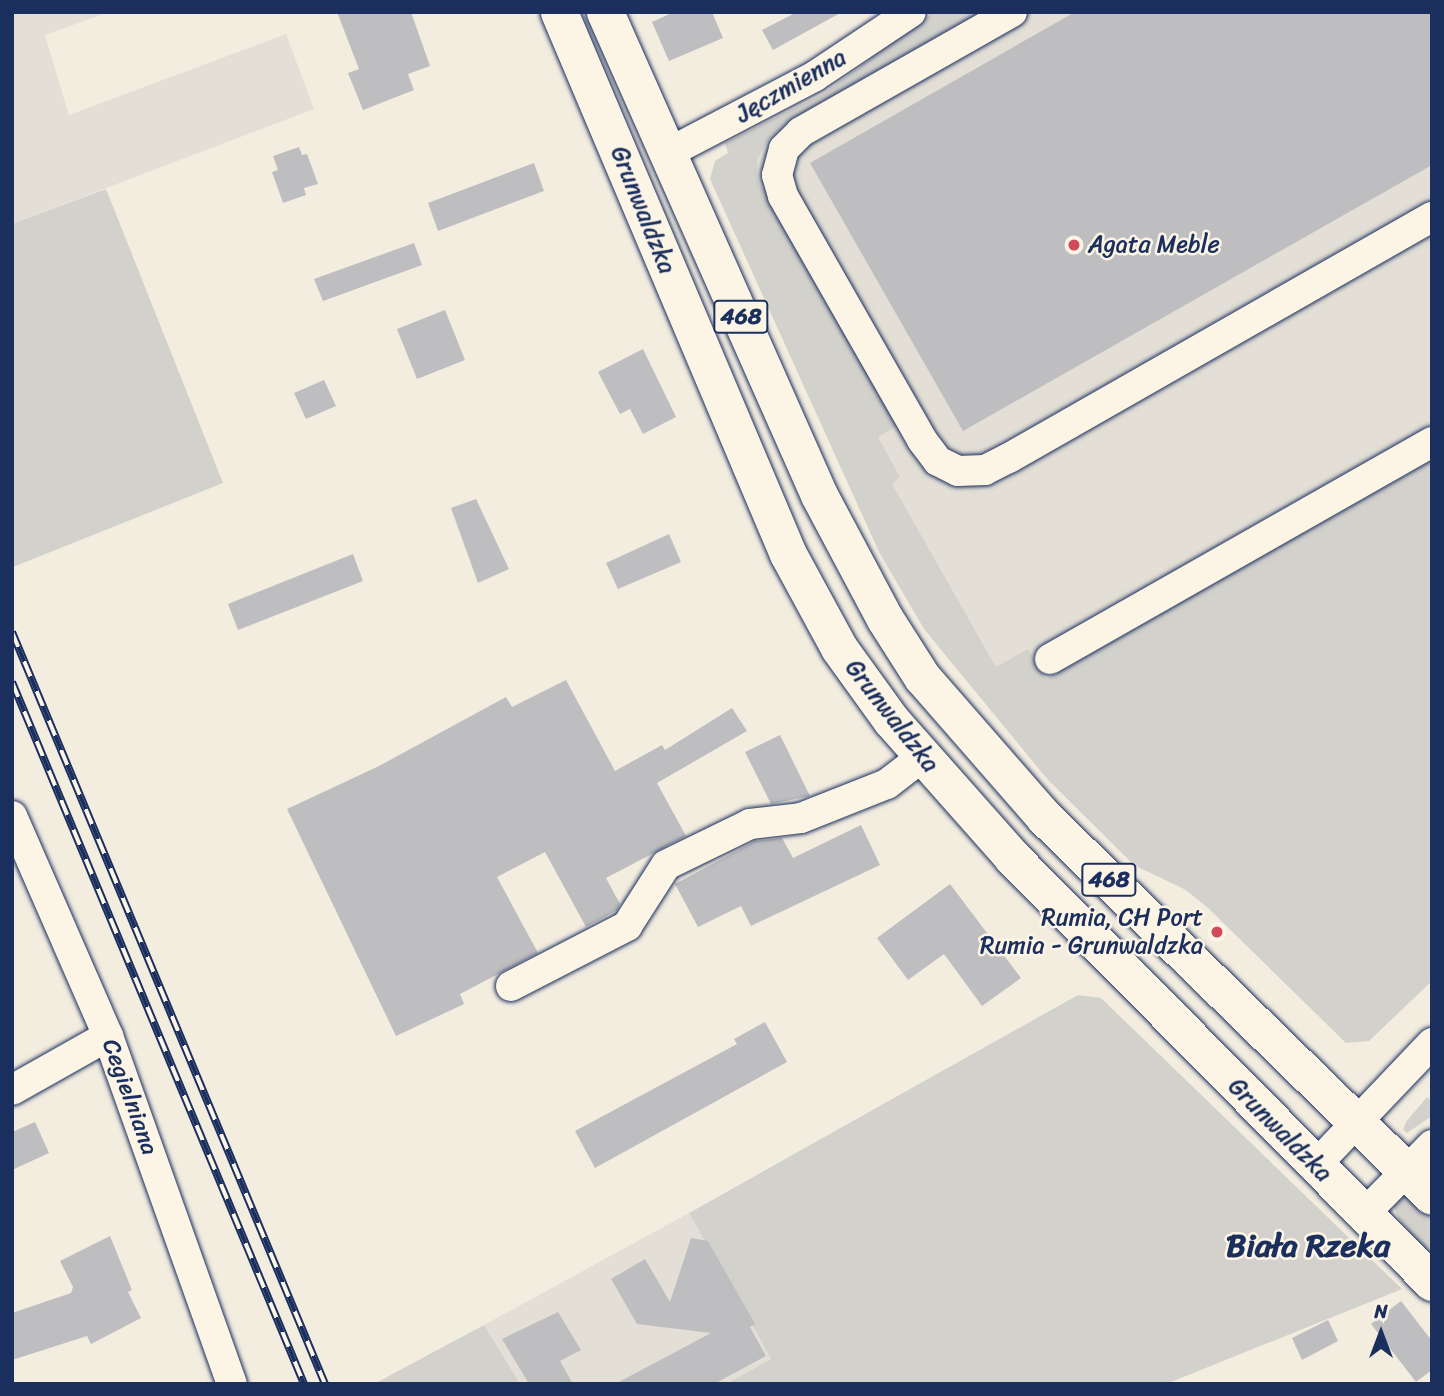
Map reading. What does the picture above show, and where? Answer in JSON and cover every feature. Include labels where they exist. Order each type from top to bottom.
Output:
[{"type":"main road","name":"Grunwaldzka","points":[[559,12],[788,554],[839,648],[922,757],[1075,922],[1432,1282]]},
{"type":"main road","name":"Grunwaldzka","points":[[605,12],[819,495],[885,619],[922,677],[1044,817],[1419,1183]]},
{"type":"street","name":"Jęczmienna","points":[[668,153],[815,76],[911,12]]},
{"type":"street","points":[[1012,12],[801,132],[783,149],[777,175],[783,196],[922,440],[938,461],[958,471],[985,470],[1009,458],[1432,217]]},
{"type":"street","points":[[1050,659],[1432,442]]},
{"type":"street","points":[[511,986],[627,926],[666,865],[750,824],[801,818],[887,784],[922,757]]},
{"type":"street","name":"Cegielniana","points":[[12,816],[108,1036],[232,1384]]},
{"type":"street","points":[[12,1090],[108,1036]]},
{"type":"street","points":[[1315,1166],[1432,1044]]},
{"type":"street","points":[[1364,1214],[1419,1183],[1432,1145]]},
{"type":"shaded area","points":[[12,12],[109,12],[45,35],[69,115],[286,34],[314,109],[12,224]]},
{"type":"shaded area","points":[[934,12],[983,12],[786,124],[769,139],[757,159],[758,180],[897,426],[878,437],[900,477],[892,484],[996,667],[1028,649],[1046,679],[1432,460],[1432,981],[1369,1041],[1346,1043],[1208,908],[1186,890],[1134,865],[1048,780],[924,629],[879,552],[710,179],[715,161],[728,153],[725,143],[823,94]]},
{"type":"shaded area","points":[[983,12],[1432,12],[1432,460],[1046,679],[996,667],[891,483],[900,477],[877,437],[896,426],[758,180],[757,159],[769,139],[786,124]]},
{"type":"shaded area","points":[[106,189],[223,483],[13,567],[12,224]]},
{"type":"shaded area","points":[[1078,995],[1101,998],[1402,1289],[1166,1384],[726,1384],[771,1359],[689,1213]]},
{"type":"shaded area","points":[[1427,1097],[1432,1102],[1432,1116],[1407,1133],[1403,1130],[1406,1122]]},
{"type":"shaded area","points":[[1402,1187],[1432,1217],[1429,1255],[1399,1219],[1390,1198]]},
{"type":"shaded area","points":[[689,1213],[771,1359],[726,1384],[520,1384],[484,1325]]},
{"type":"shaded area","points":[[484,1325],[520,1384],[374,1384]]},
{"type":"building","points":[[337,12],[411,12],[430,66],[408,74],[414,90],[363,110],[348,73],[359,69]]},
{"type":"building","points":[[674,12],[712,12],[723,38],[669,61],[652,22]]},
{"type":"building","points":[[797,12],[842,12],[773,50],[762,30]]},
{"type":"building","name":"Agata Meble","points":[[1075,12],[1432,12],[1432,165],[963,431],[810,163]]},
{"type":"building","points":[[299,147],[302,155],[307,154],[318,184],[304,188],[306,195],[283,203],[272,172],[278,170],[273,156]]},
{"type":"building","points":[[534,163],[544,191],[438,231],[428,203]]},
{"type":"building","points":[[414,243],[422,265],[323,301],[314,279]]},
{"type":"building","points":[[445,310],[465,360],[417,379],[397,329]]},
{"type":"building","points":[[643,349],[676,417],[643,434],[630,409],[620,414],[598,372]]},
{"type":"building","points":[[324,380],[336,406],[306,419],[294,393]]},
{"type":"building","points":[[476,499],[509,569],[478,583],[451,508]]},
{"type":"building","points":[[669,534],[681,562],[618,589],[606,563]]},
{"type":"building","points":[[353,554],[363,581],[238,630],[228,604]]},
{"type":"building","points":[[566,680],[615,771],[662,745],[665,750],[732,708],[747,731],[657,783],[686,836],[606,878],[620,904],[617,910],[586,927],[545,852],[497,877],[538,953],[460,994],[464,1004],[396,1036],[287,809],[379,766],[506,697],[512,707]]},
{"type":"building","points":[[780,735],[810,796],[771,804],[745,752]]},
{"type":"building","points":[[861,825],[880,865],[751,926],[741,906],[698,927],[675,884],[755,841],[782,838],[793,858]]},
{"type":"building","points":[[950,884],[1021,978],[982,1006],[944,954],[908,980],[877,938]]},
{"type":"building","points":[[765,1022],[787,1062],[595,1168],[575,1131],[737,1044],[734,1039]]},
{"type":"building","points":[[35,1122],[49,1153],[12,1170],[12,1132]]},
{"type":"building","points":[[110,1236],[132,1290],[128,1292],[141,1318],[91,1344],[87,1336],[12,1360],[12,1313],[71,1293],[73,1287],[60,1261]]},
{"type":"building","points":[[691,1238],[708,1241],[755,1324],[750,1327],[766,1356],[714,1384],[615,1384],[711,1333],[637,1324],[611,1279],[645,1259],[670,1302]]},
{"type":"building","points":[[1401,1301],[1432,1341],[1432,1370],[1416,1382],[1371,1324]]},
{"type":"building","points":[[558,1312],[581,1350],[560,1361],[573,1384],[529,1384],[502,1339]]},
{"type":"building","points":[[1328,1320],[1338,1341],[1302,1360],[1292,1338]]},
{"type":"railway","points":[[12,632],[325,1384]]},
{"type":"railway","points":[[12,682],[304,1384]]},
{"type":"place","name":"Agata Meble","points":[[1074,245]]},
{"type":"place","name":"Rumia, CH Port Rumia - Grunwaldzka","points":[[1217,932]]},
{"type":"district","name":"Biała Rzeka","points":[[1308,1246]]}]
